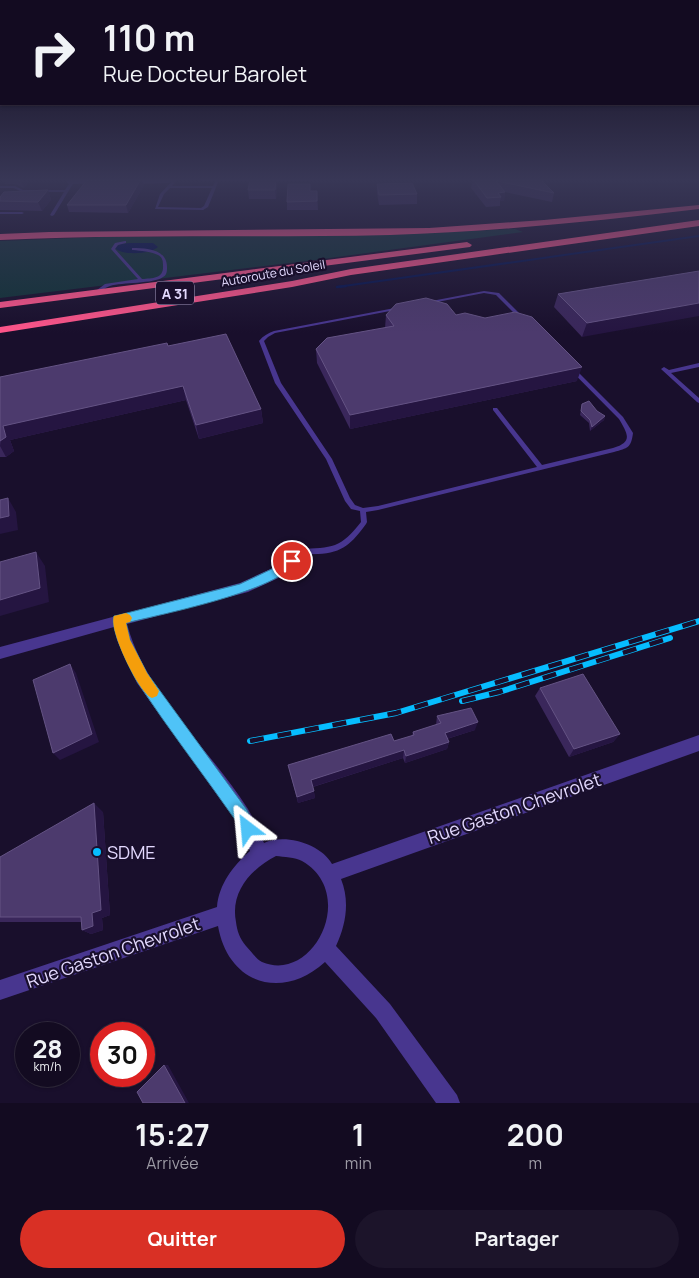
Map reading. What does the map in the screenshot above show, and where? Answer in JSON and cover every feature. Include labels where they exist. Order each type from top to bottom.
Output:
[{"type":"highway","points":[[0,237],[437,230]]},
{"type":"highway","name":"A 31","points":[[0,306],[575,230]]},
{"type":"highway","name":"Autoroute du Soleil","points":[[0,330],[292,284],[351,272],[646,230]]},
{"type":"highway","name":"A 31","points":[[0,315],[288,278],[351,272]]},
{"type":"street","points":[[0,653],[243,588],[280,571],[300,552]]},
{"type":"street","points":[[119,620],[124,640],[142,678],[242,815],[260,853]]},
{"type":"street","name":"Rue Gaston Chevrolet","points":[[330,874],[699,743]]},
{"type":"street","points":[[275,847],[291,847],[307,851],[320,861],[330,874],[336,892],[338,911],[334,930],[325,948],[310,964],[291,973],[272,974],[253,968],[238,954],[228,936],[225,914],[228,895],[235,878],[246,864],[260,853],[275,847]]},
{"type":"street","name":"Rue Gaston Chevrolet","points":[[0,990],[225,914]]},
{"type":"street","points":[[325,948],[383,1011],[448,1103]]},
{"type":"lane","points":[[125,242],[116,244],[113,249],[141,280]]},
{"type":"lane","points":[[95,294],[107,285],[158,278],[164,275],[166,271],[161,255],[133,250]]},
{"type":"lane","points":[[484,292],[497,294],[621,418],[630,433],[629,442],[624,447],[378,508],[363,510],[353,507],[347,499],[329,459],[278,383],[261,341],[266,336],[274,332],[484,292]]},
{"type":"lane","points":[[699,366],[666,370],[699,401]]},
{"type":"lane","points":[[495,409],[541,468]]},
{"type":"lane","points":[[300,552],[336,550],[346,544],[364,522],[363,510]]},
{"type":"green space","points":[[482,230],[523,232],[315,260],[0,298],[0,241],[101,237],[380,235]]},
{"type":"shaded area","points":[[153,243],[158,247],[136,253],[119,251],[115,248],[120,244]]},
{"type":"building","points":[[699,271],[699,303],[587,323],[558,294]]},
{"type":"building","points":[[426,298],[447,304],[456,315],[465,313],[485,318],[515,312],[532,317],[582,367],[350,415],[316,349],[327,338],[394,326],[386,315],[396,304]]},
{"type":"building","points":[[226,334],[261,409],[196,425],[183,386],[3,426],[6,437],[0,441],[0,377],[167,343],[168,346]]},
{"type":"building","points":[[589,401],[597,411],[605,416],[592,427],[590,420],[581,411],[582,404]]},
{"type":"building","points":[[8,498],[9,516],[0,518],[0,500]]},
{"type":"building","points":[[36,552],[40,588],[0,600],[0,562]]},
{"type":"building","points":[[70,664],[92,734],[53,753],[33,680]]},
{"type":"building","points":[[583,674],[620,734],[574,749],[540,688]]},
{"type":"building","points":[[471,708],[478,722],[445,733],[449,742],[406,756],[404,750],[311,780],[314,791],[297,797],[288,765],[391,734],[394,741],[414,735],[413,732],[441,723],[437,716]]},
{"type":"building","points":[[94,803],[101,910],[92,913],[93,926],[82,930],[81,917],[0,917],[0,857]]},
{"type":"building","points":[[164,1065],[185,1103],[143,1103],[137,1092],[142,1087],[155,1087],[155,1074]]},
{"type":"waterway","points":[[346,286],[337,287],[699,236]]},
{"type":"railway","points":[[250,741],[396,713],[699,621]]},
{"type":"railway","points":[[462,701],[499,692],[670,638]]},
{"type":"slow traffic","points":[[126,618],[119,620],[124,640],[142,678],[152,691]]},
{"type":"place","name":"SDME","points":[[97,852]]},
{"type":"route","points":[[248,829],[242,815],[142,678],[124,640],[119,620],[243,588],[266,579],[292,561]]}]
